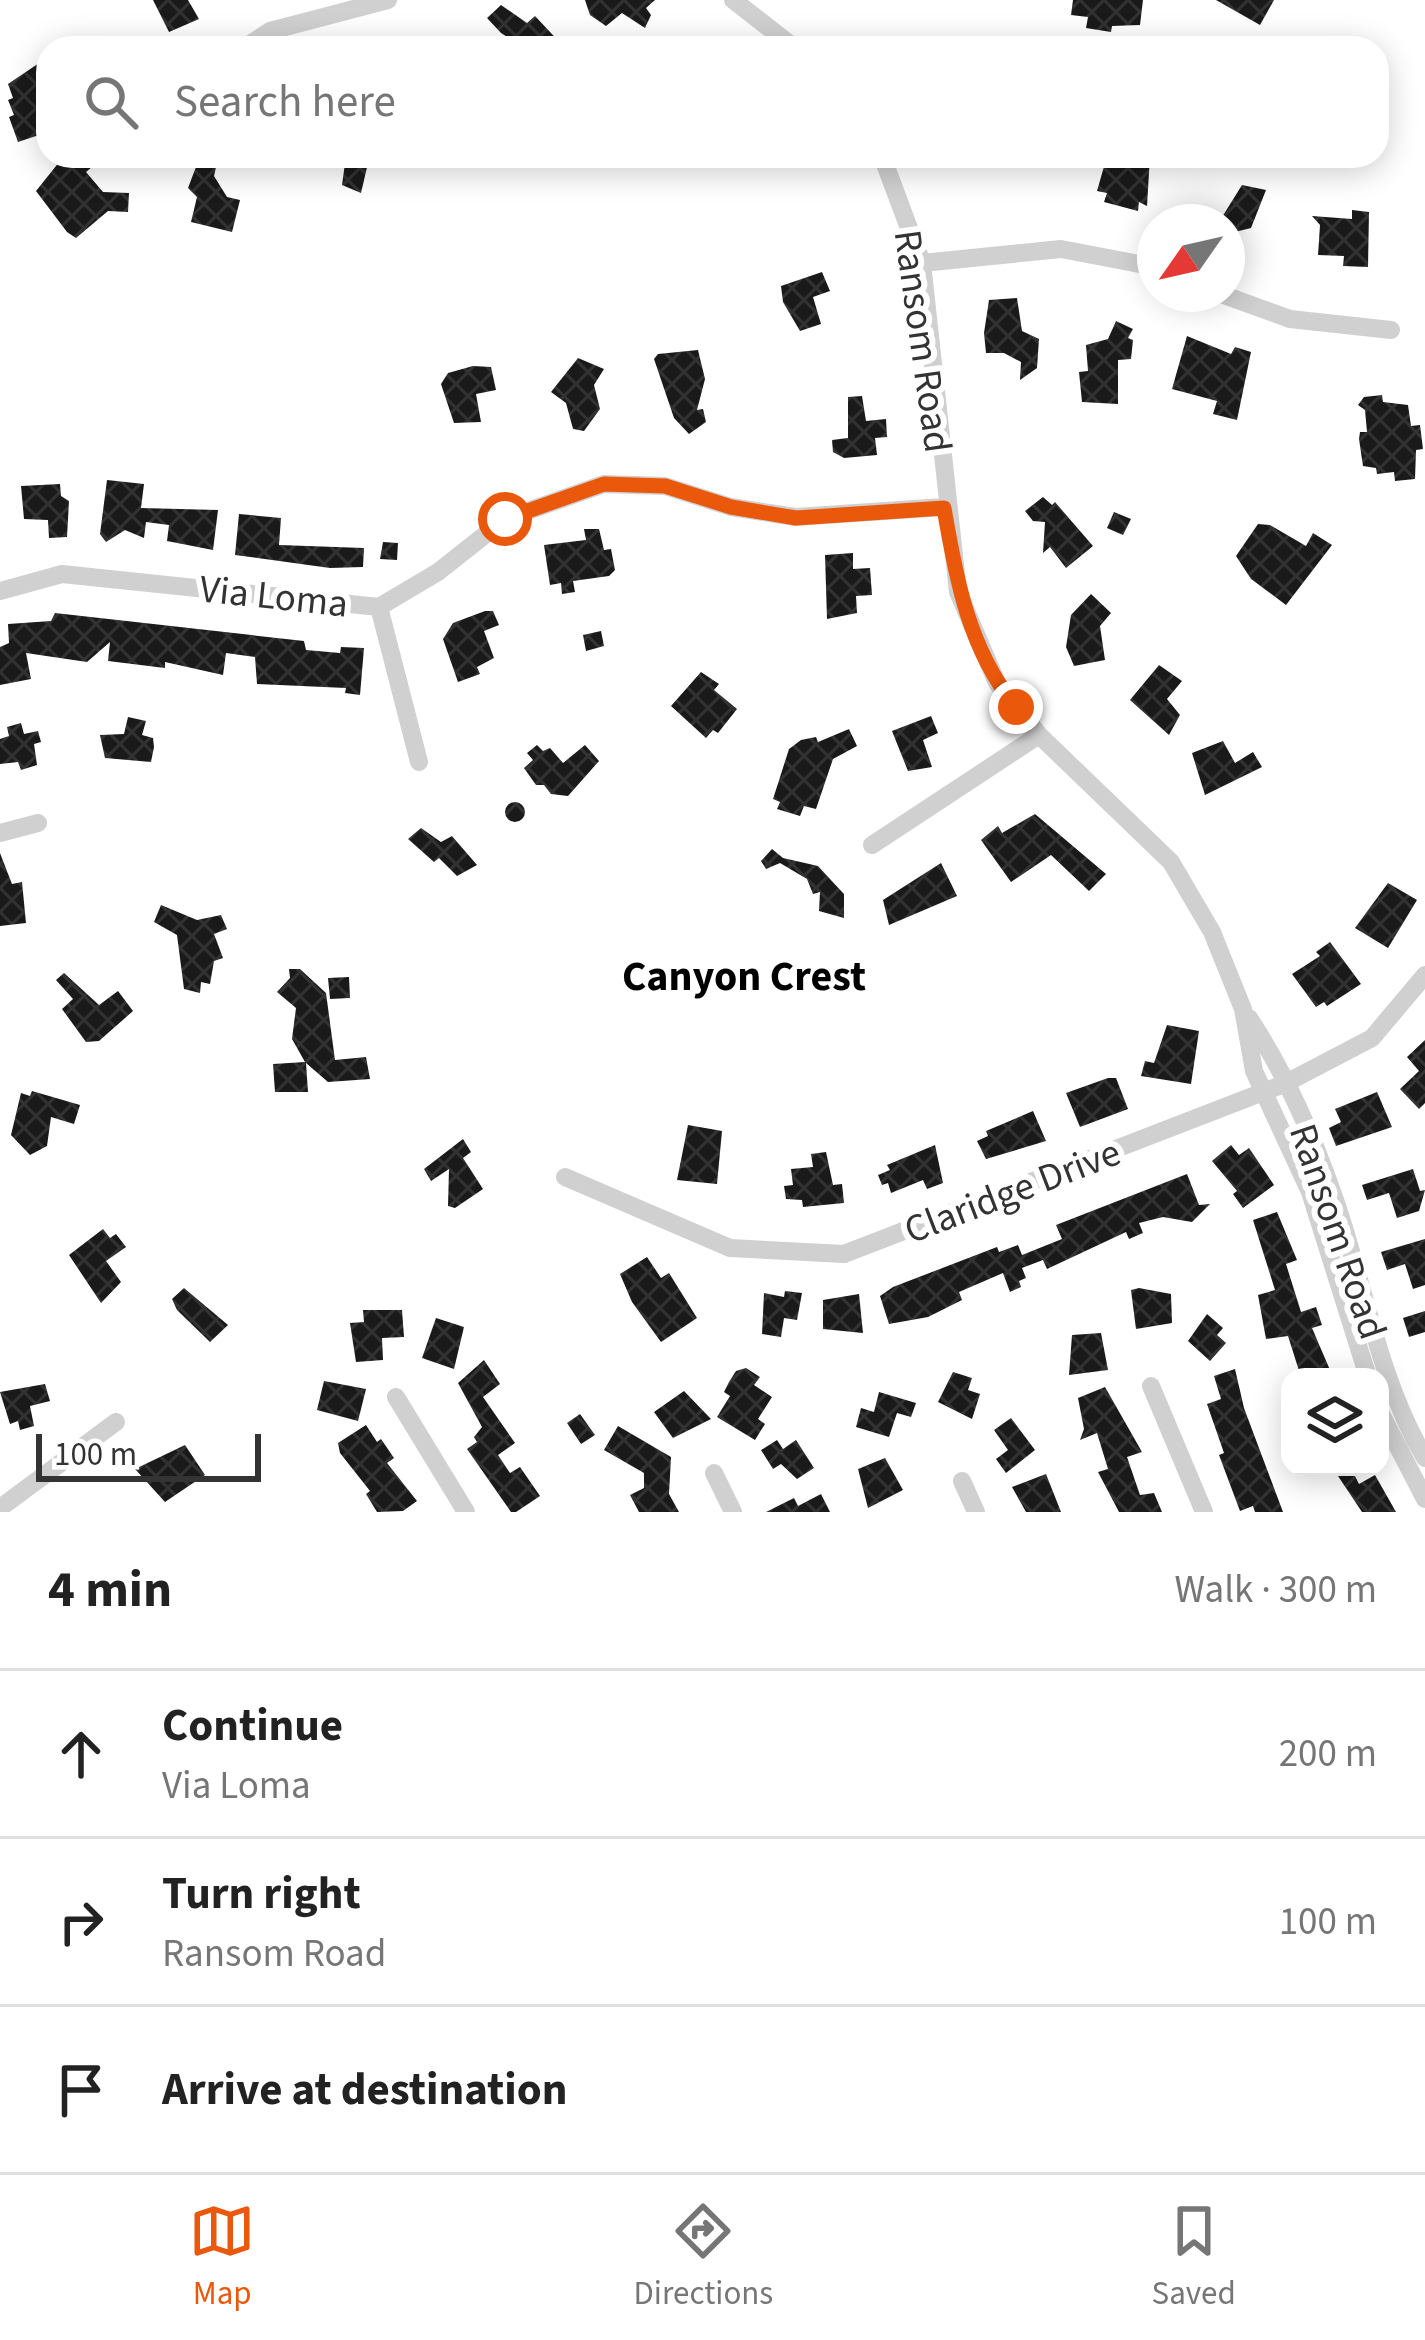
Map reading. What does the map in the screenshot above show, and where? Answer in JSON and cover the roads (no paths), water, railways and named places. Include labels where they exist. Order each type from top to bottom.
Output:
[{"type":"street","points":[[262,36],[388,0]]},
{"type":"street","points":[[733,0],[780,36]]},
{"type":"street","name":"Ransom Road","points":[[886,168],[922,263],[944,508],[958,592],[997,683],[1039,735],[1171,862],[1212,932],[1243,1009],[1254,1071],[1275,1089],[1333,1192],[1396,1398],[1425,1458]]},
{"type":"street","points":[[922,263],[1043,249],[1137,264]]},
{"type":"street","points":[[1245,303],[1290,319],[1391,330]]},
{"type":"street","name":"Via Loma","points":[[0,591],[62,574],[379,607],[438,572],[505,519],[604,484],[665,486],[731,507],[796,518],[944,508]]},
{"type":"street","points":[[379,607],[418,762]]},
{"type":"street","points":[[872,845],[1039,735]]},
{"type":"street","points":[[0,833],[38,823]]},
{"type":"street","name":"Claridge Drive","points":[[565,1177],[730,1248],[844,1254],[1275,1089],[1372,1038],[1425,975]]},
{"type":"street","name":"Ransom Road","points":[[1275,1089],[1365,1368]]},
{"type":"street","points":[[1151,1386],[1204,1512]]},
{"type":"street","points":[[396,1397],[466,1512]]},
{"type":"street","points":[[0,1508],[116,1422]]},
{"type":"street","points":[[1389,1429],[1425,1499]]},
{"type":"street","points":[[714,1473],[733,1512]]},
{"type":"street","points":[[962,1481],[976,1512]]},
{"type":"district","name":"Canyon Crest","points":[[744,975]]}]
